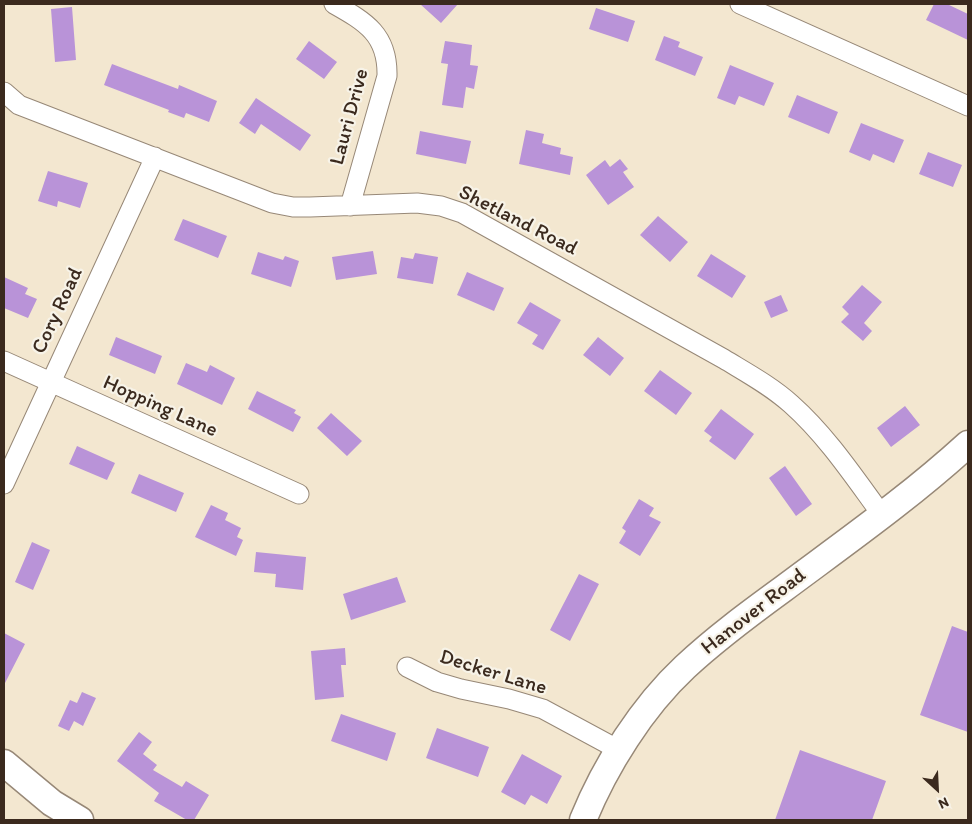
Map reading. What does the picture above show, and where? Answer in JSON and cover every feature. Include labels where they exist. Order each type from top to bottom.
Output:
[{"type":"street","name":"Lauri Drive","points":[[334,4],[370,27],[384,48],[388,62],[387,76],[350,206]]},
{"type":"street","points":[[740,4],[968,106]]},
{"type":"street","name":"Shetland Road","points":[[4,92],[19,105],[272,202],[293,207],[416,203],[441,206],[462,213],[766,384],[791,404],[817,430],[882,515]]},
{"type":"street","name":"Cory Road","points":[[4,484],[155,157]]},
{"type":"street","name":"Hopping Lane","points":[[4,361],[299,494]]},
{"type":"street","name":"Hanover Road","points":[[583,820],[602,779],[630,733],[670,683],[691,662],[741,620],[882,515],[944,466],[968,444]]},
{"type":"street","name":"Decker Lane","points":[[408,667],[437,682],[460,689],[509,699],[543,710],[619,750]]},
{"type":"street","points":[[4,763],[52,803],[80,820]]},
{"type":"building","points":[[420,4],[458,4],[441,23]]},
{"type":"building","points":[[934,4],[947,4],[968,14],[968,40],[926,20]]},
{"type":"building","points":[[72,7],[76,60],[55,62],[51,9]]},
{"type":"building","points":[[596,8],[635,21],[628,42],[589,29]]},
{"type":"building","points":[[664,36],[680,42],[678,47],[703,57],[695,76],[655,60]]},
{"type":"building","points":[[309,41],[337,62],[324,79],[296,59]]},
{"type":"building","points":[[445,41],[472,45],[470,65],[478,66],[474,89],[466,87],[463,108],[442,105],[448,64],[441,63]]},
{"type":"building","points":[[112,64],[178,89],[179,85],[217,101],[209,122],[186,113],[184,118],[168,112],[169,110],[104,85]]},
{"type":"building","points":[[730,65],[774,83],[764,106],[739,96],[735,105],[717,98]]},
{"type":"building","points":[[797,95],[838,112],[829,134],[788,117]]},
{"type":"building","points":[[256,98],[311,135],[300,151],[261,124],[255,134],[239,123]]},
{"type":"building","points":[[861,123],[904,140],[894,163],[873,154],[870,161],[849,152]]},
{"type":"building","points":[[526,130],[544,134],[542,143],[561,148],[560,154],[573,157],[570,175],[519,164]]},
{"type":"building","points":[[420,131],[471,141],[466,164],[416,154]]},
{"type":"building","points":[[928,152],[962,165],[953,187],[919,174]]},
{"type":"building","points":[[620,159],[628,169],[623,172],[634,187],[608,205],[586,175],[605,160],[610,167]]},
{"type":"building","points":[[48,171],[88,183],[80,208],[58,201],[57,207],[38,201]]},
{"type":"building","points":[[658,216],[688,242],[670,262],[640,235]]},
{"type":"building","points":[[183,219],[227,236],[218,258],[174,240]]},
{"type":"building","points":[[373,251],[377,274],[336,280],[332,257]]},
{"type":"building","points":[[258,252],[283,260],[285,256],[299,261],[291,287],[251,274]]},
{"type":"building","points":[[415,253],[438,257],[433,284],[397,278],[401,257],[413,259]]},
{"type":"building","points":[[711,254],[746,276],[732,298],[697,276]]},
{"type":"building","points":[[467,272],[504,288],[494,311],[457,295]]},
{"type":"building","points":[[4,277],[28,288],[25,294],[37,299],[28,318],[4,308]]},
{"type":"building","points":[[862,285],[882,302],[864,323],[872,331],[863,341],[841,322],[849,314],[842,307]]},
{"type":"building","points":[[781,295],[788,311],[771,318],[764,302]]},
{"type":"building","points":[[530,302],[561,320],[543,350],[532,344],[538,335],[517,323]]},
{"type":"building","points":[[116,337],[162,356],[155,374],[109,355]]},
{"type":"building","points":[[598,337],[624,358],[610,376],[583,355]]},
{"type":"building","points":[[186,363],[207,372],[210,365],[235,378],[222,405],[177,384]]},
{"type":"building","points":[[660,370],[692,393],[676,415],[644,391]]},
{"type":"building","points":[[257,391],[296,410],[294,413],[301,417],[293,432],[248,409]]},
{"type":"building","points":[[905,406],[920,425],[891,447],[877,428]]},
{"type":"building","points":[[721,409],[754,434],[735,460],[709,441],[712,437],[704,431]]},
{"type":"building","points":[[331,413],[362,441],[347,456],[317,428]]},
{"type":"building","points":[[77,446],[115,463],[107,480],[69,464]]},
{"type":"building","points":[[785,466],[812,504],[796,516],[769,478]]},
{"type":"building","points":[[139,474],[184,493],[176,512],[131,493]]},
{"type":"building","points":[[639,499],[654,508],[649,516],[661,522],[640,556],[619,543],[626,531],[622,528]]},
{"type":"building","points":[[211,505],[228,513],[225,520],[241,528],[237,537],[243,540],[236,556],[195,537]]},
{"type":"building","points":[[32,542],[50,550],[33,590],[15,582]]},
{"type":"building","points":[[256,552],[306,557],[303,590],[275,587],[276,574],[254,572]]},
{"type":"building","points":[[579,574],[599,584],[570,641],[550,630]]},
{"type":"building","points":[[397,577],[406,602],[351,620],[343,594]]},
{"type":"building","points":[[952,626],[968,632],[968,732],[920,715]]},
{"type":"building","points":[[4,633],[25,644],[4,685]]},
{"type":"building","points":[[345,648],[346,665],[341,665],[344,697],[315,700],[311,651]]},
{"type":"building","points":[[82,692],[96,698],[83,726],[74,721],[69,731],[58,726],[70,700],[77,703]]},
{"type":"building","points":[[341,714],[396,733],[387,761],[331,741]]},
{"type":"building","points":[[437,728],[489,747],[478,777],[426,758]]},
{"type":"building","points":[[139,732],[152,742],[143,754],[157,765],[153,770],[182,787],[186,781],[209,795],[194,820],[187,820],[154,801],[159,793],[117,761]]},
{"type":"building","points":[[800,750],[886,781],[872,820],[775,820]]},
{"type":"building","points":[[522,754],[562,776],[547,804],[531,795],[525,805],[501,792]]}]
